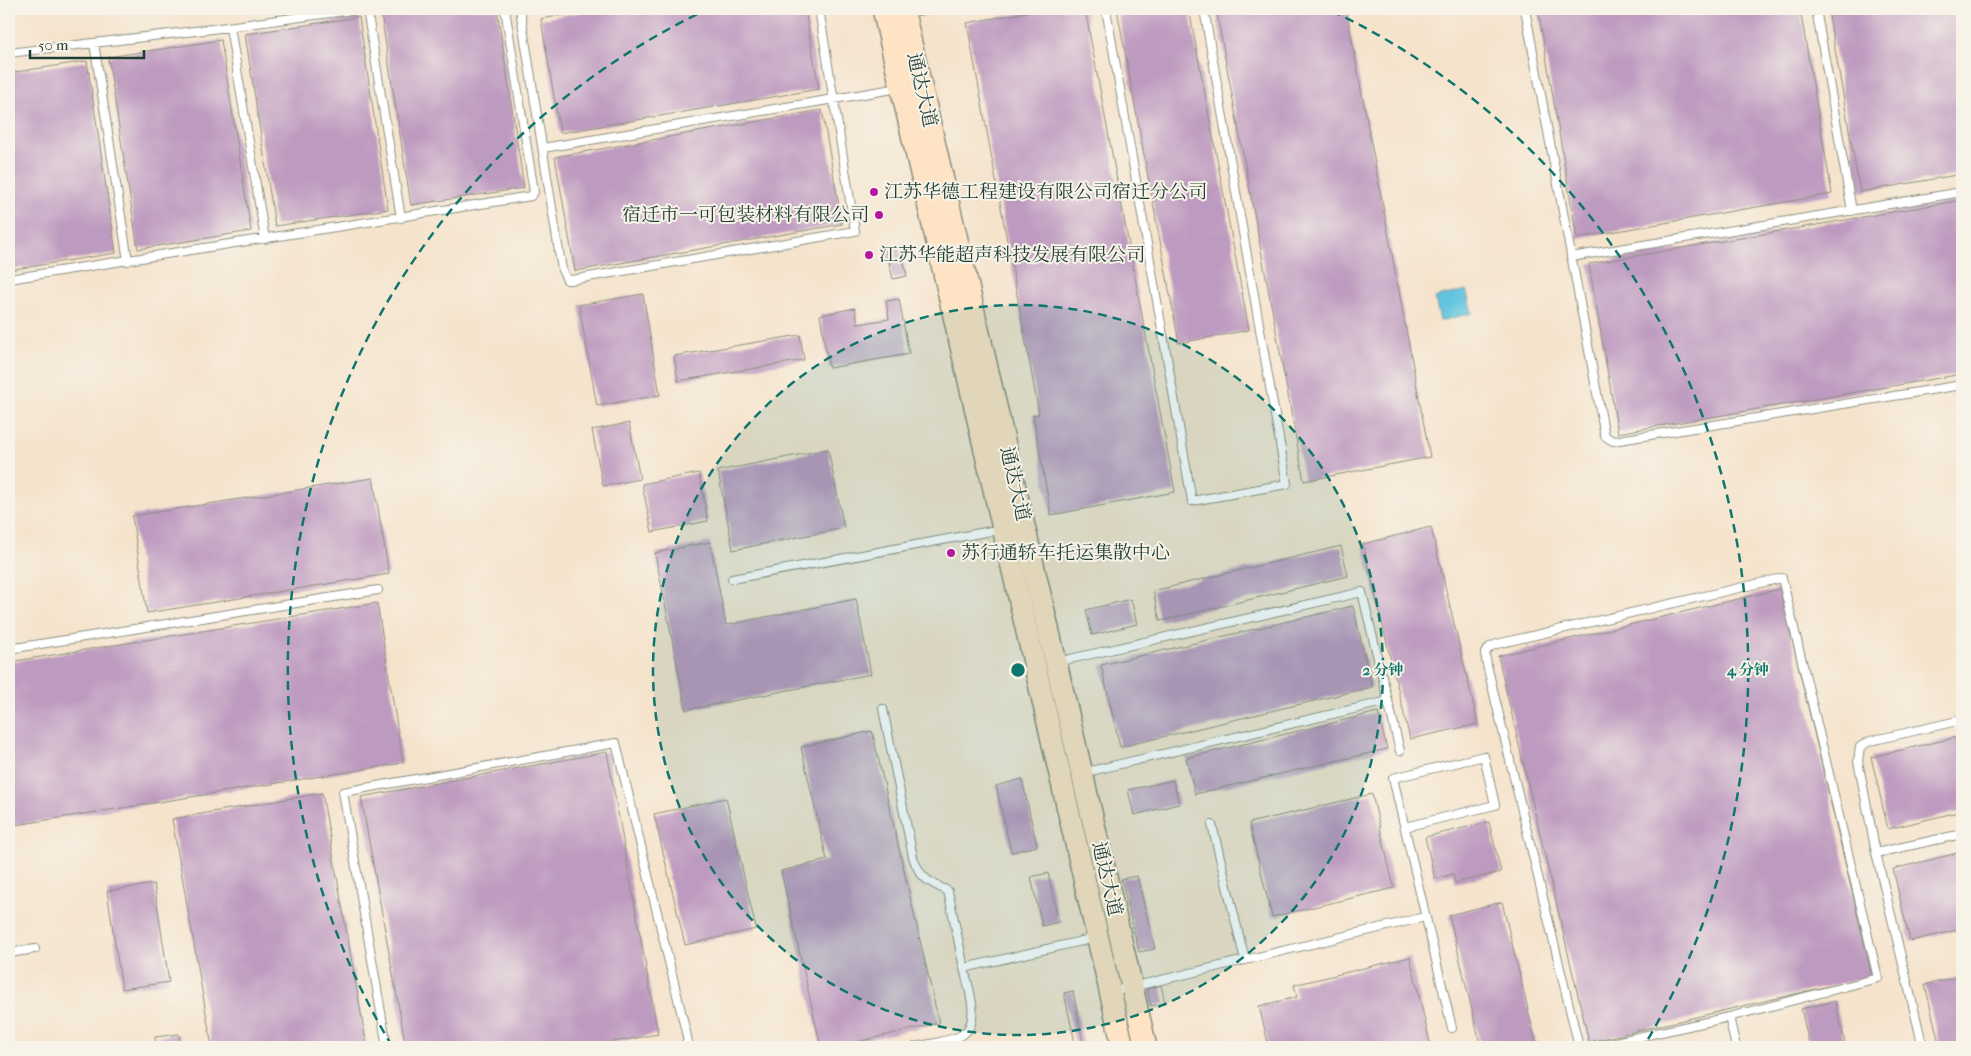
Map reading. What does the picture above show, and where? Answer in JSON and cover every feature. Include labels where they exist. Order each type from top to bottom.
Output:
[{"type":"main road","name":"通达大道","points":[[894,13],[901,88],[1014,527]]},
{"type":"main road","name":"通达大道","points":[[894,13],[1109,935],[1132,987],[1146,1047]]},
{"type":"main road","name":"通达大道","points":[[1109,935],[1110,993],[1123,1047]]},
{"type":"lane","points":[[9,53],[230,27],[359,9]]},
{"type":"lane","points":[[367,9],[401,218]]},
{"type":"lane","points":[[9,280],[524,199],[531,196],[534,192],[505,9]]},
{"type":"lane","points":[[520,9],[562,270],[566,280],[855,231],[819,9]]},
{"type":"lane","points":[[894,13],[929,9]]},
{"type":"lane","points":[[1106,9],[1192,502],[1287,484],[1204,9]]},
{"type":"lane","points":[[1525,9],[1605,436],[1613,441],[1962,385]]},
{"type":"lane","points":[[1816,9],[1852,211]]},
{"type":"lane","points":[[230,27],[265,239]]},
{"type":"lane","points":[[94,43],[128,261]]},
{"type":"lane","points":[[543,148],[901,88]]},
{"type":"lane","points":[[1572,257],[1962,192]]},
{"type":"lane","points":[[732,579],[1014,527]]},
{"type":"lane","points":[[1579,1047],[1487,665],[1486,652],[1490,647],[1497,644],[1782,578],[1878,978],[1730,1017],[1593,1047]]},
{"type":"lane","points":[[9,650],[378,590]]},
{"type":"lane","points":[[1046,665],[1362,592],[1400,750]]},
{"type":"lane","points":[[1072,776],[1388,701]]},
{"type":"lane","points":[[883,709],[913,857],[920,875],[932,884],[948,891],[972,1010],[969,1026],[959,1036],[915,1047]]},
{"type":"lane","points":[[1923,1047],[1876,853],[1858,761],[1860,747],[1870,741],[1962,720]]},
{"type":"lane","points":[[387,1047],[343,792],[616,743],[686,1032],[688,1042],[683,1047]]},
{"type":"lane","points":[[1405,827],[1495,805],[1484,756],[1393,778],[1452,1028]]},
{"type":"lane","points":[[1212,825],[1244,960]]},
{"type":"lane","points":[[1876,853],[1962,834]]},
{"type":"lane","points":[[1110,993],[1425,917]]},
{"type":"lane","points":[[964,968],[1109,935]]},
{"type":"lane","points":[[9,953],[35,949]]},
{"type":"lane","points":[[1730,1017],[1736,1047]]},
{"type":"water","points":[[1466,290],[1472,313],[1440,321],[1435,298]]},
{"type":"building","points":[[412,9],[497,9],[524,188],[411,205],[381,14]]},
{"type":"building","points":[[598,9],[805,9],[819,89],[560,133],[541,19]]},
{"type":"building","points":[[1043,9],[1085,9],[1175,492],[1051,515],[1033,415],[1039,414],[967,23]]},
{"type":"building","points":[[1117,9],[1189,9],[1249,330],[1179,343]]},
{"type":"building","points":[[1216,9],[1346,9],[1430,457],[1304,481]]},
{"type":"building","points":[[1538,9],[1800,9],[1832,194],[1577,238]]},
{"type":"building","points":[[1828,9],[1962,9],[1962,174],[1860,192]]},
{"type":"building","points":[[359,17],[388,209],[275,226],[245,34]]},
{"type":"building","points":[[221,40],[251,231],[138,249],[108,57]]},
{"type":"building","points":[[87,61],[116,253],[9,270],[9,73]]},
{"type":"building","points":[[822,110],[842,224],[575,271],[555,157]]},
{"type":"building","points":[[1962,200],[1962,374],[1618,433],[1589,264]]},
{"type":"building","points":[[900,247],[907,276],[893,279],[886,250]]},
{"type":"building","points":[[643,294],[660,395],[597,406],[579,305]]},
{"type":"building","points":[[899,299],[909,354],[829,368],[820,315],[855,308],[858,324],[889,319],[886,301]]},
{"type":"building","points":[[800,335],[804,360],[678,381],[674,356]]},
{"type":"building","points":[[629,423],[640,479],[603,486],[592,430]]},
{"type":"building","points":[[828,449],[844,528],[733,550],[718,471]]},
{"type":"building","points":[[699,473],[708,521],[652,532],[642,484]]},
{"type":"building","points":[[373,478],[389,574],[147,613],[132,516]]},
{"type":"building","points":[[1431,527],[1478,724],[1410,739],[1363,544]]},
{"type":"building","points":[[710,542],[726,625],[856,599],[871,674],[686,710],[655,553]]},
{"type":"building","points":[[1341,546],[1348,576],[1160,621],[1153,591]]},
{"type":"building","points":[[1780,589],[1872,976],[1589,1042],[1498,656]]},
{"type":"building","points":[[1131,599],[1137,624],[1092,635],[1086,610]]},
{"type":"building","points":[[377,603],[403,763],[9,826],[9,662]]},
{"type":"building","points":[[1353,606],[1372,687],[1120,747],[1101,665]]},
{"type":"building","points":[[1378,712],[1387,749],[1195,794],[1186,758]]},
{"type":"building","points":[[872,731],[939,1023],[848,1044],[849,1047],[821,1047],[781,871],[827,860],[801,747]]},
{"type":"building","points":[[1962,736],[1962,811],[1888,829],[1871,757]]},
{"type":"building","points":[[607,752],[658,1034],[587,1047],[406,1047],[361,797]]},
{"type":"building","points":[[1022,779],[1037,846],[1011,852],[996,786]]},
{"type":"building","points":[[1173,780],[1179,804],[1134,815],[1128,790]]},
{"type":"building","points":[[322,793],[367,1047],[212,1047],[172,819]]},
{"type":"building","points":[[1372,794],[1394,888],[1272,917],[1249,823]]},
{"type":"building","points":[[726,798],[756,929],[685,945],[654,814]]},
{"type":"building","points":[[1489,822],[1501,872],[1455,883],[1453,874],[1435,879],[1425,837]]},
{"type":"building","points":[[1962,852],[1962,929],[1910,941],[1893,869]]},
{"type":"building","points":[[1048,873],[1059,922],[1042,926],[1031,877]]},
{"type":"building","points":[[1137,876],[1155,949],[1139,952],[1121,879]]},
{"type":"building","points":[[154,884],[169,982],[122,989],[107,891]]},
{"type":"building","points":[[1502,902],[1537,1047],[1481,1047],[1449,915]]},
{"type":"building","points":[[1410,957],[1431,1047],[1269,1047],[1259,1006],[1297,997],[1294,985]]},
{"type":"building","points":[[1962,976],[1962,1047],[1940,1047],[1925,985]]},
{"type":"building","points":[[1161,985],[1165,1003],[1151,1006],[1147,989]]},
{"type":"building","points":[[1073,991],[1084,1047],[1076,1047],[1064,993]]},
{"type":"building","points":[[1835,1001],[1846,1047],[1810,1047],[1801,1009]]},
{"type":"building","points":[[179,1034],[181,1047],[156,1047],[155,1037]]},
{"type":"place","name":"江苏华德工程建设有限公司宿迁分公司","points":[[874,192]]},
{"type":"place","name":"宿迁市一可包装材料有限公司","points":[[879,215]]},
{"type":"place","name":"江苏华能超声科技发展有限公司","points":[[869,255]]},
{"type":"place","name":"苏行通轿车托运集散中心","points":[[951,553]]}]
